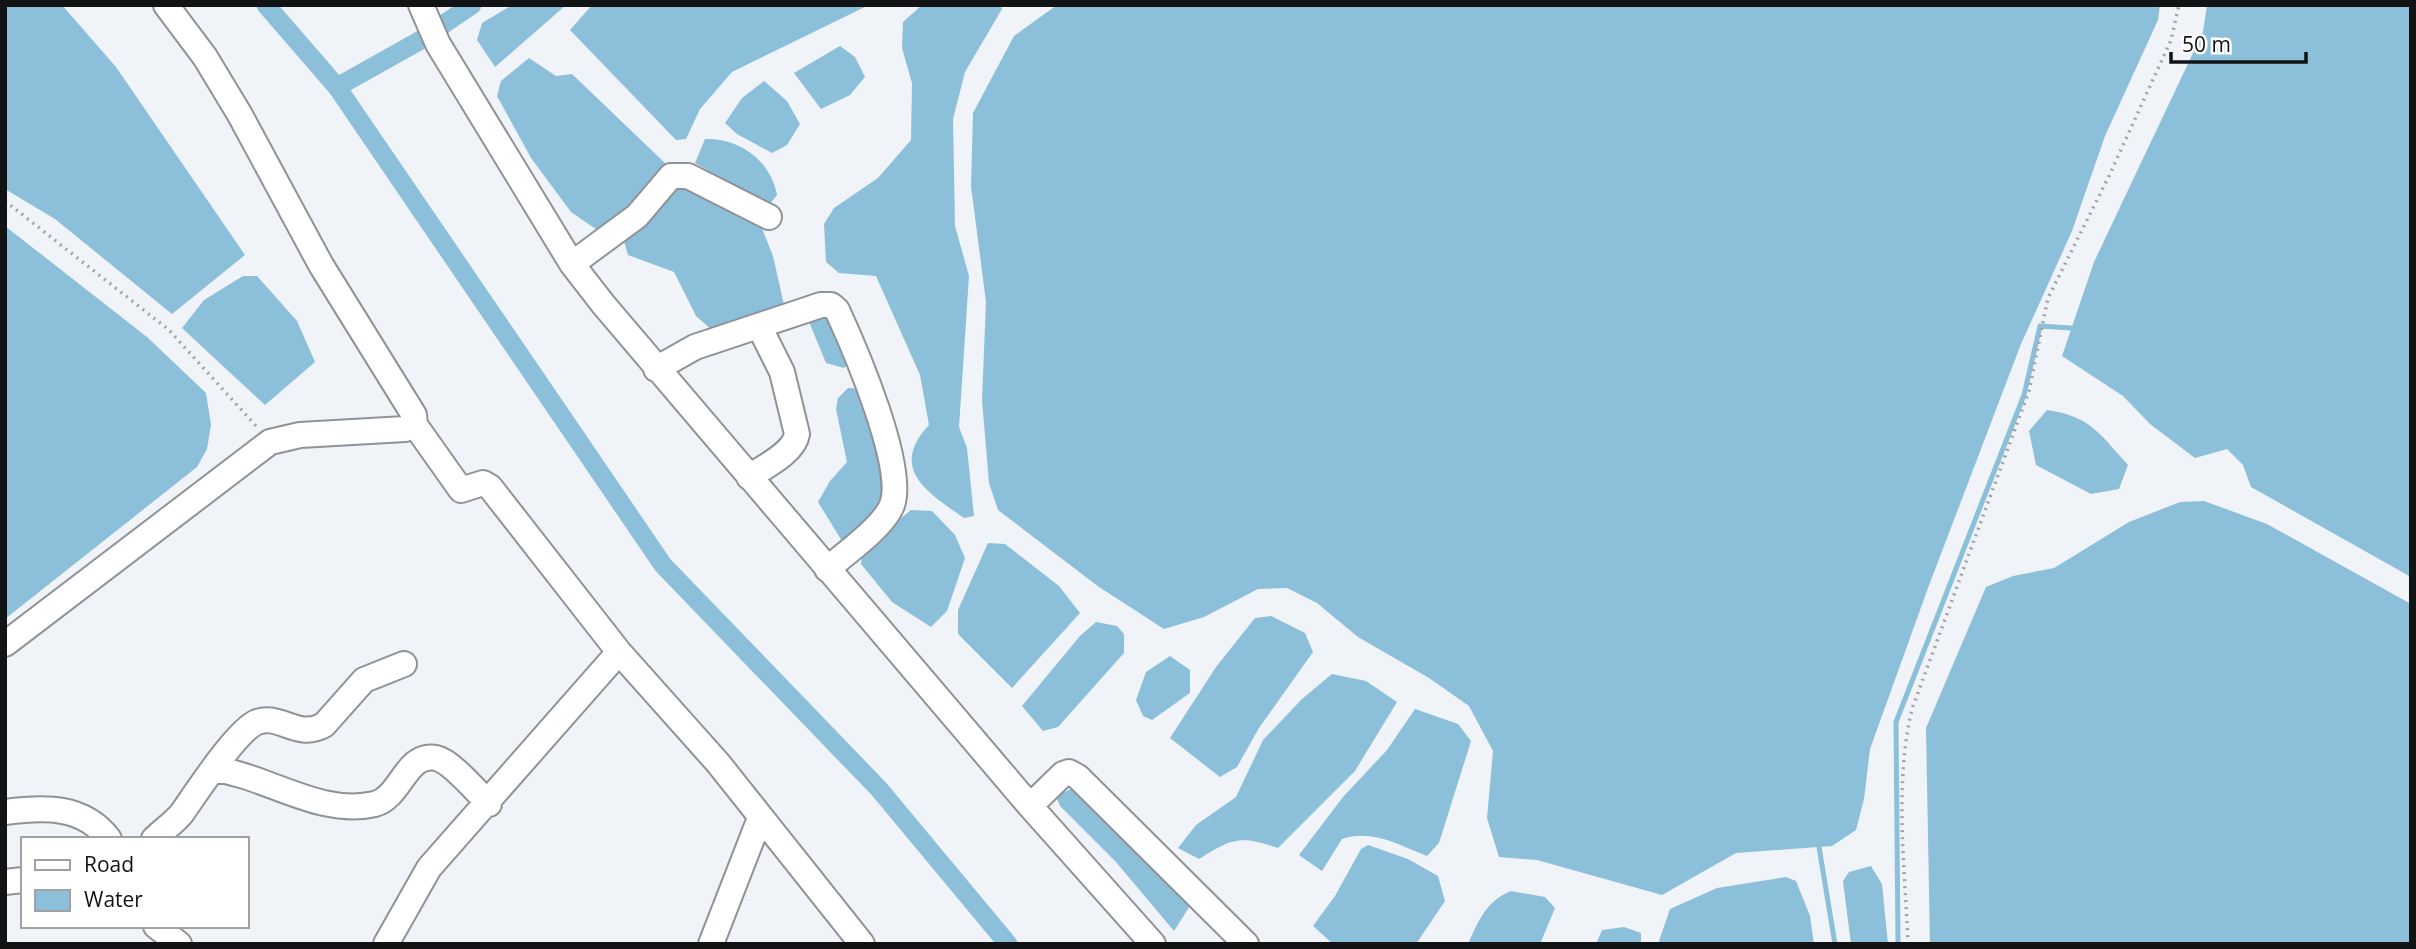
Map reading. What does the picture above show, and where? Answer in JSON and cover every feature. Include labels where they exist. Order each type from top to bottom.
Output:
[{"type":"street","points":[[166,5],[205,57],[240,115],[315,254],[414,415],[415,425],[461,490],[483,483],[490,487],[619,652],[718,763],[862,944]]},
{"type":"street","points":[[428,23],[572,264],[656,369],[1030,806],[1153,944]]},
{"type":"street","points":[[572,264],[637,216],[671,176],[679,174],[769,217]]},
{"type":"street","points":[[656,369],[695,347],[760,328],[821,305],[831,305],[837,310],[869,390],[886,444],[895,492],[891,507],[877,525],[827,569]]},
{"type":"street","points":[[749,477],[795,443],[797,434],[782,372],[760,328]]},
{"type":"street","points":[[5,644],[270,442],[300,435],[405,429],[415,425]]},
{"type":"street","points":[[386,944],[429,868],[619,652]]},
{"type":"street","points":[[156,837],[179,816],[213,769],[257,722],[272,721],[304,731],[316,729],[324,725],[364,680],[404,664]]},
{"type":"street","points":[[213,769],[297,795],[341,804],[374,804],[392,793],[414,764],[426,758],[438,758],[488,804]]},
{"type":"street","points":[[1030,806],[1063,774],[1069,772],[1078,776],[1246,944]]},
{"type":"street","points":[[5,812],[47,808],[70,811],[91,820],[107,837]]},
{"type":"street","points":[[711,944],[760,818]]},
{"type":"street","points":[[159,928],[179,944]]},
{"type":"path","points":[[1908,944],[1903,792],[1906,735],[1912,709],[2029,391],[2048,298],[2109,176],[2171,40],[2179,5]]},
{"type":"path","points":[[5,201],[169,330],[270,442]]},
{"type":"water","points":[[5,5],[62,5],[116,67],[245,255],[172,314],[55,219],[5,189]]},
{"type":"water","points":[[512,5],[566,5],[495,67],[477,40],[482,23]]},
{"type":"water","points":[[592,5],[869,5],[732,72],[700,109],[686,139],[676,140],[570,30]]},
{"type":"water","points":[[922,5],[1001,5],[1002,9],[965,72],[953,119],[955,226],[969,276],[959,427],[967,448],[974,516],[964,518],[926,489],[913,467],[912,455],[917,441],[929,425],[920,375],[876,276],[839,273],[826,262],[824,224],[834,208],[878,178],[911,140],[912,83],[902,48],[903,22]]},
{"type":"water","points":[[1057,5],[2160,5],[2158,20],[2105,136],[2072,231],[2021,344],[1928,588],[1870,749],[1864,799],[1856,830],[1832,846],[1736,853],[1662,895],[1537,860],[1499,857],[1487,818],[1493,751],[1469,706],[1429,678],[1358,637],[1317,603],[1287,588],[1258,589],[1204,617],[1164,629],[1099,587],[998,510],[989,483],[982,400],[986,302],[971,186],[973,113],[1014,36]]},
{"type":"water","points":[[2207,5],[2411,5],[2411,577],[2251,487],[2243,465],[2227,449],[2195,458],[2150,424],[2123,396],[2062,356],[2094,262],[2203,32]]},
{"type":"water","points":[[840,46],[855,57],[865,77],[850,95],[821,109],[794,73]]},
{"type":"water","points":[[529,58],[556,76],[572,74],[667,165],[606,236],[571,212],[531,158],[497,96],[501,81]]},
{"type":"water","points":[[764,81],[787,101],[800,124],[787,145],[772,153],[737,134],[725,123],[742,98]]},
{"type":"water","points":[[705,139],[742,147],[761,162],[774,183],[777,195],[769,205],[695,163]]},
{"type":"water","points":[[685,181],[755,211],[773,256],[784,305],[712,330],[696,316],[674,272],[628,255],[624,241],[643,227]]},
{"type":"water","points":[[5,226],[147,337],[206,393],[211,425],[207,449],[197,467],[5,619]]},
{"type":"water","points":[[243,276],[257,276],[297,321],[315,362],[265,405],[182,328],[204,300]]},
{"type":"water","points":[[828,307],[853,360],[844,368],[826,363],[807,317]]},
{"type":"water","points":[[848,388],[863,389],[892,490],[878,513],[842,541],[818,502],[830,481],[847,462],[836,409],[838,398]]},
{"type":"water","points":[[2047,410],[2084,422],[2110,444],[2128,465],[2119,489],[2091,494],[2036,465],[2029,431]]},
{"type":"water","points":[[2204,501],[2267,524],[2411,604],[2411,944],[1930,944],[1926,728],[1986,587],[2013,576],[2054,568],[2129,522],[2180,502]]},
{"type":"water","points":[[911,510],[932,511],[955,535],[965,558],[947,611],[931,627],[892,602],[861,564],[863,549]]},
{"type":"water","points":[[988,543],[1005,544],[1059,586],[1080,613],[1012,688],[958,634],[958,610]]},
{"type":"water","points":[[1271,616],[1305,633],[1313,652],[1259,728],[1237,767],[1220,777],[1170,738],[1216,667],[1255,618]]},
{"type":"water","points":[[1096,622],[1117,626],[1124,634],[1124,653],[1058,727],[1043,731],[1022,706],[1080,636]]},
{"type":"water","points":[[1170,656],[1190,670],[1190,693],[1152,720],[1143,716],[1136,700],[1146,672]]},
{"type":"water","points":[[1332,674],[1366,681],[1397,702],[1355,771],[1278,848],[1254,841],[1237,841],[1199,859],[1178,848],[1196,825],[1236,797],[1263,740],[1302,699]]},
{"type":"water","points":[[1415,709],[1458,724],[1471,741],[1439,843],[1427,856],[1375,837],[1353,836],[1342,839],[1322,871],[1299,855],[1343,797],[1387,750]]},
{"type":"water","points":[[1077,786],[1193,901],[1174,931],[1116,862],[1060,806],[1056,796]]},
{"type":"water","points":[[1368,845],[1408,859],[1438,876],[1445,901],[1416,944],[1333,944],[1313,926],[1335,896],[1361,849]]},
{"type":"water","points":[[1871,866],[1882,884],[1888,944],[1851,944],[1843,881],[1849,872]]},
{"type":"water","points":[[1786,877],[1796,881],[1810,916],[1814,944],[1658,944],[1670,909],[1717,888]]},
{"type":"water","points":[[1511,891],[1545,897],[1555,908],[1540,944],[1468,944],[1489,906]]},
{"type":"water","points":[[1624,927],[1641,933],[1641,944],[1596,944],[1602,930]]},
{"type":"waterway","points":[[266,5],[337,87],[663,565],[879,789],[1008,944]]},
{"type":"waterway","points":[[337,87],[419,41],[472,5]]},
{"type":"waterway","points":[[1898,944],[1896,722],[2024,395],[2040,326],[2071,328]]},
{"type":"waterway","points":[[1819,847],[1835,944]]}]
